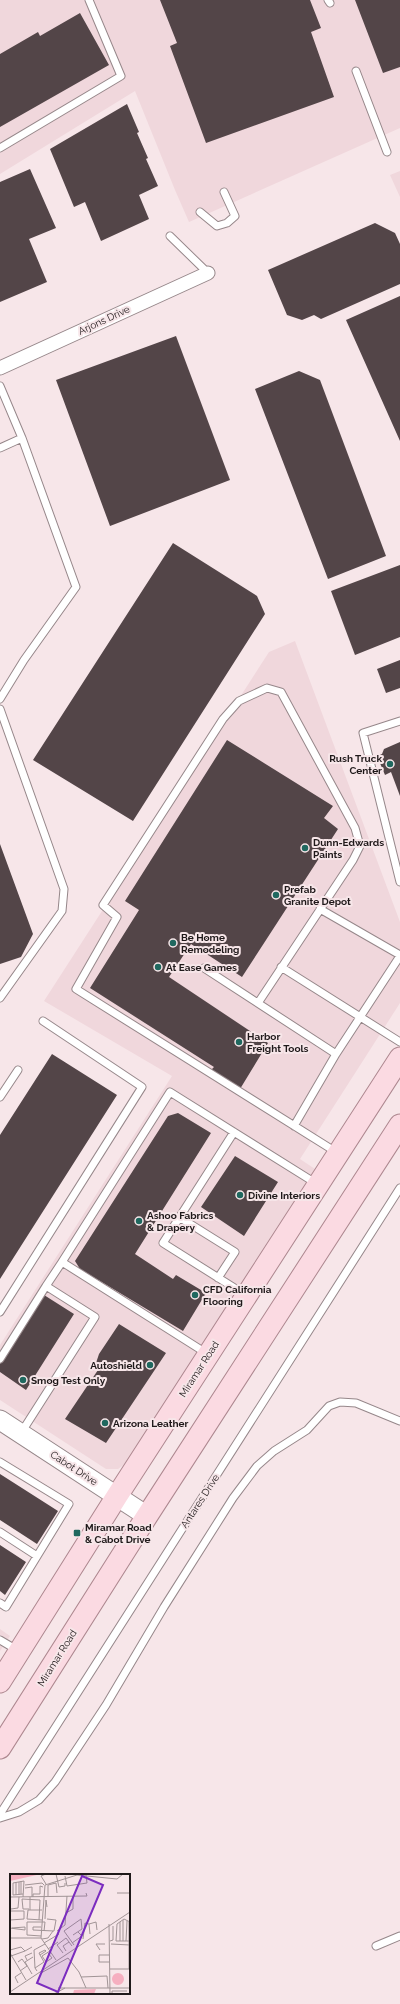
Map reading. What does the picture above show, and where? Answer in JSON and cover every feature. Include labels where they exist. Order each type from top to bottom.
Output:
[{"type":"main road","name":"Miramar Road","points":[[0,1682],[208,1354],[400,1058]]},
{"type":"main road","name":"Miramar Road","points":[[0,1748],[147,1516],[400,1125]]},
{"type":"street","name":"Arjons Drive","points":[[1,365],[208,273]]},
{"type":"street","name":"Cabot Drive","points":[[0,1420],[147,1516]]},
{"type":"lane","points":[[0,148],[121,76],[89,0]]},
{"type":"lane","points":[[356,71],[387,152]]},
{"type":"lane","points":[[200,212],[217,226],[227,223],[235,216],[224,192]]},
{"type":"lane","points":[[170,236],[208,273]]},
{"type":"lane","points":[[0,386],[22,438],[76,587],[24,660],[0,699]]},
{"type":"lane","points":[[0,448],[22,438]]},
{"type":"lane","points":[[258,1003],[353,860],[360,846],[355,828],[281,692],[267,688],[239,701],[223,719],[103,904],[117,917],[76,989],[338,1153]]},
{"type":"lane","points":[[0,708],[64,889],[62,911],[0,998]]},
{"type":"lane","points":[[400,722],[363,733],[400,882]]},
{"type":"lane","points":[[294,1126],[336,1054],[361,1018],[400,956],[320,909]]},
{"type":"lane","points":[[281,967],[400,1042]]},
{"type":"lane","points":[[204,968],[336,1054]]},
{"type":"lane","points":[[0,1312],[142,1087],[43,1021]]},
{"type":"lane","points":[[0,1097],[18,1070]]},
{"type":"lane","points":[[0,1359],[170,1092],[318,1185]]},
{"type":"lane","points":[[234,1132],[163,1243],[246,1296]]},
{"type":"lane","name":"Antares Drive","points":[[0,1814],[400,1188]]},
{"type":"lane","points":[[179,1217],[234,1252],[218,1278]]},
{"type":"lane","points":[[62,1262],[208,1354]]},
{"type":"lane","points":[[21,1434],[95,1317],[46,1286]]},
{"type":"lane","points":[[0,1818],[19,1812],[39,1800],[56,1782],[106,1706],[164,1607],[240,1488],[257,1466],[274,1451],[307,1430],[329,1406],[340,1402],[356,1403],[400,1421]]},
{"type":"lane","points":[[0,1462],[69,1504],[6,1607],[0,1603]]},
{"type":"lane","points":[[0,1532],[37,1556]]},
{"type":"lane","points":[[0,1640],[19,1652]]},
{"type":"lane","points":[[376,1946],[400,1936]]},
{"type":"shaded area","points":[[0,0],[400,0],[400,128],[189,222],[135,91],[0,174]]},
{"type":"shaded area","points":[[400,171],[400,197],[390,175]]},
{"type":"shaded area","points":[[295,641],[400,922],[400,1003],[300,1159],[315,1169],[129,1461],[118,1469],[106,1469],[0,1400],[0,1345],[172,1076],[44,1001],[269,652]]},
{"type":"shaded area","points":[[0,1629],[10,1636],[0,1651]]},
{"type":"building","points":[[160,0],[310,0],[321,28],[311,32],[334,97],[206,143],[170,46],[177,43]]},
{"type":"building","points":[[355,0],[400,0],[400,67],[383,73]]},
{"type":"building","points":[[80,13],[109,65],[0,127],[0,54],[38,32],[40,36]]},
{"type":"building","points":[[127,104],[148,158],[146,159],[158,186],[139,195],[149,219],[101,241],[85,202],[74,207],[50,149]]},
{"type":"building","points":[[30,169],[56,228],[29,239],[47,282],[0,302],[0,182]]},
{"type":"building","points":[[375,223],[395,233],[400,244],[400,284],[321,319],[314,315],[302,320],[287,315],[268,270]]},
{"type":"building","points":[[400,296],[400,441],[346,320]]},
{"type":"building","points":[[176,336],[230,480],[110,526],[56,380]]},
{"type":"building","points":[[299,371],[320,380],[386,556],[328,579],[255,389]]},
{"type":"building","points":[[173,543],[257,596],[265,614],[133,821],[33,760]]},
{"type":"building","points":[[400,565],[400,637],[355,655],[331,591]]},
{"type":"building","points":[[400,660],[400,688],[386,693],[377,669]]},
{"type":"building","points":[[227,740],[333,806],[324,818],[338,829],[242,977],[191,944],[169,977],[268,1043],[240,1089],[211,1070],[214,1067],[90,988],[139,910],[125,901]]},
{"type":"building","name":"Rush Truck Center","points":[[400,742],[400,796],[391,772],[385,775],[377,756],[382,754],[384,749]]},
{"type":"building","points":[[0,844],[33,934],[21,957],[0,964]]},
{"type":"building","points":[[52,1054],[117,1095],[0,1279],[0,1135]]},
{"type":"building","points":[[178,1113],[211,1133],[135,1254],[173,1279],[176,1275],[206,1293],[183,1331],[80,1269],[75,1261],[168,1116]]},
{"type":"building","name":"Divine Interiors","points":[[235,1156],[278,1182],[244,1236],[201,1207]]},
{"type":"building","points":[[44,1295],[74,1314],[26,1390],[0,1372],[0,1364]]},
{"type":"building","points":[[119,1324],[166,1353],[106,1443],[65,1419],[100,1367],[96,1363],[99,1354]]},
{"type":"building","points":[[0,1474],[58,1511],[37,1544],[0,1520]]},
{"type":"building","points":[[0,1545],[26,1562],[5,1595],[0,1591]]},
{"type":"place","name":"Rush Truck Center","points":[[390,764]]},
{"type":"place","name":"Dunn-Edwards Paints","points":[[305,848]]},
{"type":"place","name":"Prefab Granite Depot","points":[[276,895]]},
{"type":"place","name":"Be Home Remodeling","points":[[173,943]]},
{"type":"place","name":"At Ease Games","points":[[158,967]]},
{"type":"place","name":"Harbor Freight Tools","points":[[239,1042]]},
{"type":"place","name":"Divine Interiors","points":[[240,1195]]},
{"type":"place","name":"Ashoo Fabrics & Drapery","points":[[139,1221]]},
{"type":"place","name":"CFD California Flooring","points":[[195,1295]]},
{"type":"place","name":"Autoshield","points":[[150,1365]]},
{"type":"place","name":"Smog Test Only","points":[[23,1380]]},
{"type":"place","name":"Arizona Leather","points":[[105,1423]]},
{"type":"place","name":"Miramar Road & Cabot Drive","points":[[77,1533]]}]
